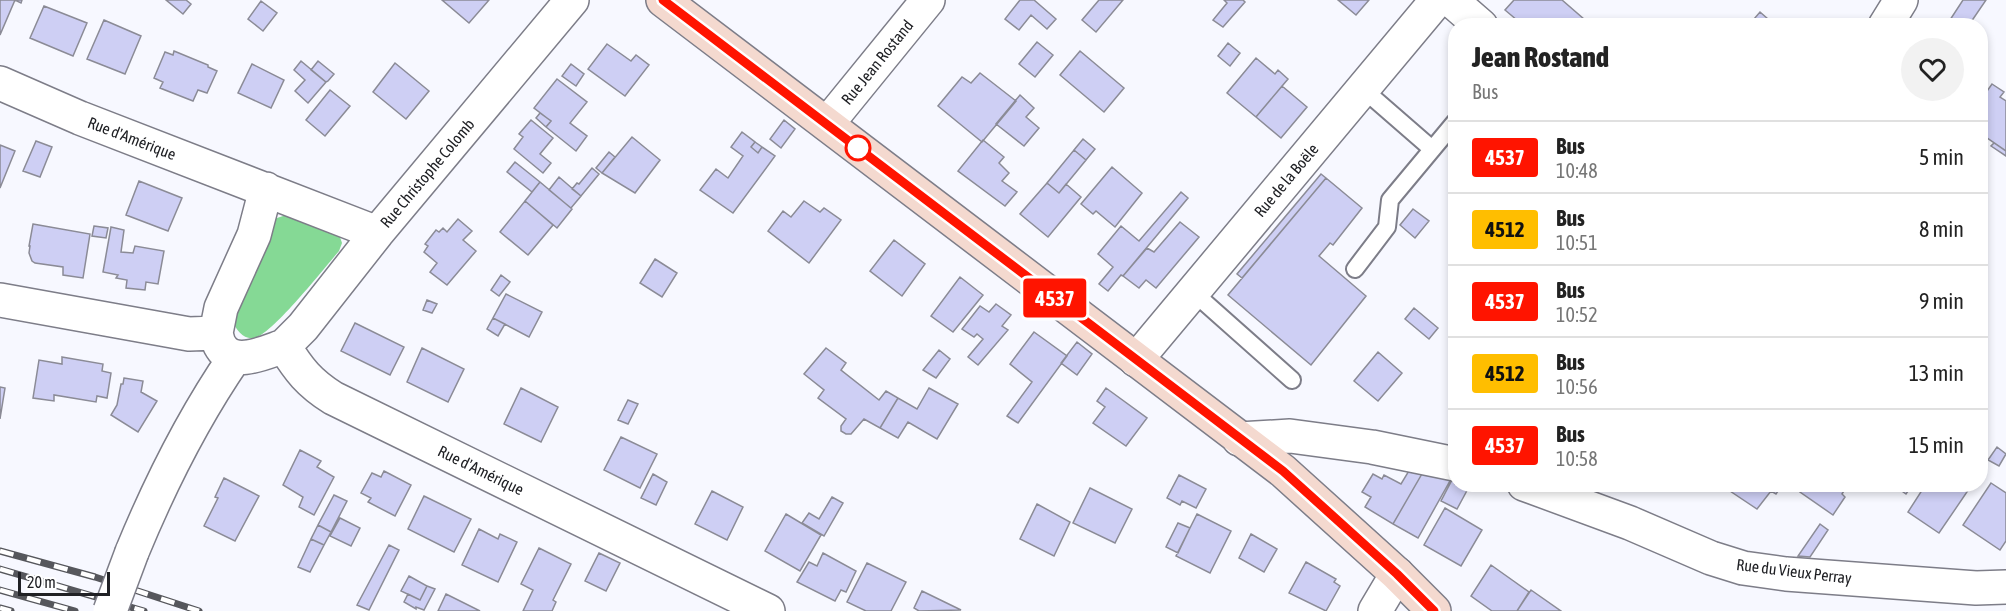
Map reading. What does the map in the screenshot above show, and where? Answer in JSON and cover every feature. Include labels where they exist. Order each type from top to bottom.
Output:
[{"type":"main road","points":[[663,0],[1283,471],[1397,574],[1434,611]]},
{"type":"street","name":"Rue Christophe Colomb","points":[[284,346],[303,327],[377,233],[572,0]]},
{"type":"street","name":"Rue Jean Rostand","points":[[827,124],[928,0]]},
{"type":"street","name":"Rue de la Boële","points":[[1136,360],[1437,0]]},
{"type":"street","points":[[1451,0],[1471,18]]},
{"type":"street","points":[[1890,18],[1901,0]]},
{"type":"street","name":"Rue d'Amérique","points":[[0,83],[80,118],[377,233]]},
{"type":"street","points":[[110,611],[153,501],[182,444],[225,345],[221,308],[254,235],[266,189]]},
{"type":"street","points":[[0,300],[189,334],[256,356],[284,346]]},
{"type":"street","name":"Rue d'Amérique","points":[[284,346],[300,373],[333,398],[768,611]]},
{"type":"street","points":[[1239,439],[1290,436],[1372,447],[1448,463]]},
{"type":"street","name":"Rue du Vieux Perray","points":[[1546,492],[1630,523],[1710,558],[1743,568],[1786,574],[1976,588],[2006,587]]},
{"type":"street","points":[[1375,611],[1397,574]]},
{"type":"lane","points":[[1363,89],[1432,149]]},
{"type":"lane","points":[[1355,269],[1387,227],[1390,200],[1448,130]]},
{"type":"lane","points":[[1192,292],[1292,380]]},
{"type":"green space","points":[[289,214],[339,234],[342,243],[339,251],[311,285],[273,325],[254,338],[244,336],[233,322],[274,219]]},
{"type":"building","points":[[0,0],[15,0],[0,35]]},
{"type":"building","points":[[166,0],[186,0],[191,4],[183,14]]},
{"type":"building","points":[[442,0],[489,0],[469,23]]},
{"type":"building","points":[[1020,0],[1034,0],[1056,19],[1047,29],[1031,15],[1019,30],[1005,19]]},
{"type":"building","points":[[1099,0],[1123,0],[1096,32],[1082,20]]},
{"type":"building","points":[[1224,0],[1243,0],[1245,2],[1223,27],[1213,20],[1227,3]]},
{"type":"building","points":[[1338,0],[1369,0],[1356,15]]},
{"type":"building","points":[[1514,0],[1562,0],[1583,18],[1514,18],[1505,10]]},
{"type":"building","points":[[1963,0],[1986,0],[1974,18],[1951,18]]},
{"type":"building","points":[[261,1],[277,13],[263,31],[248,19]]},
{"type":"building","points":[[44,6],[87,23],[73,56],[30,38]]},
{"type":"building","points":[[1760,12],[1767,18],[1755,18]]},
{"type":"building","points":[[104,20],[141,36],[125,74],[87,59]]},
{"type":"building","points":[[1037,42],[1053,55],[1035,77],[1019,64]]},
{"type":"building","points":[[1228,43],[1240,53],[1230,66],[1218,56]]},
{"type":"building","points":[[607,44],[631,61],[636,55],[649,65],[625,96],[588,69]]},
{"type":"building","points":[[174,51],[217,71],[207,93],[198,90],[193,101],[160,88],[163,82],[154,78],[165,52],[173,55]]},
{"type":"building","points":[[1080,51],[1124,88],[1104,112],[1060,75]]},
{"type":"building","points":[[1256,58],[1275,74],[1278,70],[1288,79],[1256,117],[1227,93]]},
{"type":"building","points":[[301,61],[326,82],[308,103],[295,91],[305,80],[294,70]]},
{"type":"building","points":[[318,61],[334,74],[326,82],[311,70]]},
{"type":"building","points":[[395,63],[429,91],[406,119],[373,92]]},
{"type":"building","points":[[252,64],[284,80],[271,108],[238,93]]},
{"type":"building","points":[[571,64],[584,74],[576,86],[562,76]]},
{"type":"building","points":[[980,73],[1016,101],[982,142],[938,106],[962,77],[971,83]]},
{"type":"building","points":[[557,79],[587,102],[570,123],[587,136],[576,151],[546,127],[551,121],[534,108]]},
{"type":"building","points":[[1992,84],[2004,92],[2000,97],[2006,101],[2006,151],[1988,139],[1988,90]]},
{"type":"building","points":[[1282,86],[1307,107],[1281,138],[1256,117]]},
{"type":"building","points":[[330,90],[350,106],[325,136],[306,120]]},
{"type":"building","points":[[1020,95],[1034,108],[1026,117],[1039,128],[1024,146],[996,124]]},
{"type":"building","points":[[540,113],[551,121],[546,127],[536,118]]},
{"type":"building","points":[[531,120],[553,138],[540,154],[551,163],[543,173],[514,149],[523,137],[519,134]]},
{"type":"building","points":[[784,120],[795,129],[781,148],[770,139]]},
{"type":"building","points":[[742,132],[755,142],[751,147],[758,153],[762,147],[775,156],[733,213],[700,190],[716,169],[728,178],[743,156],[731,147]]},
{"type":"building","points":[[632,137],[660,160],[635,193],[602,173]]},
{"type":"building","points":[[1083,139],[1095,149],[1086,160],[1074,150]]},
{"type":"building","points":[[983,140],[1004,157],[999,163],[1009,173],[1002,181],[1017,192],[1005,206],[958,171]]},
{"type":"building","points":[[36,141],[52,147],[40,177],[23,171]]},
{"type":"building","points":[[755,142],[762,147],[758,153],[751,147]]},
{"type":"building","points":[[1994,143],[2006,151],[2006,156],[1991,146]]},
{"type":"building","points":[[0,145],[15,151],[0,188]]},
{"type":"building","points":[[1074,150],[1086,160],[1059,193],[1047,183]]},
{"type":"building","points":[[609,152],[615,157],[602,173],[596,168]]},
{"type":"building","points":[[515,162],[540,182],[532,192],[507,172]]},
{"type":"building","points":[[1112,167],[1142,193],[1115,227],[1096,211],[1093,214],[1081,204]]},
{"type":"building","points":[[592,168],[599,174],[581,196],[572,189]]},
{"type":"building","points":[[1321,174],[1326,178],[1242,278],[1237,274]]},
{"type":"building","points":[[559,177],[581,196],[571,208],[549,190]]},
{"type":"building","points":[[1326,178],[1362,208],[1333,245],[1330,243],[1319,256],[1366,296],[1311,365],[1228,295]]},
{"type":"building","points":[[139,181],[182,198],[168,231],[126,215]]},
{"type":"building","points":[[540,182],[572,209],[557,228],[525,201]]},
{"type":"building","points":[[1047,183],[1059,193],[1066,184],[1081,197],[1048,237],[1020,214]]},
{"type":"building","points":[[1181,192],[1188,198],[1123,276],[1121,275],[1108,291],[1099,284],[1113,267],[1098,254],[1121,226],[1139,241]]},
{"type":"building","points":[[525,201],[553,225],[528,255],[500,232]]},
{"type":"building","points":[[804,201],[820,212],[824,208],[841,220],[809,263],[768,231],[783,211],[791,217]]},
{"type":"building","points":[[1413,209],[1429,221],[1415,238],[1400,225]]},
{"type":"building","points":[[458,219],[472,231],[463,240],[476,251],[447,285],[430,272],[437,263],[424,252],[428,246],[425,244],[436,230],[439,232],[443,228],[447,232]]},
{"type":"building","points":[[1180,222],[1199,237],[1156,288],[1146,280],[1139,288],[1123,276],[1147,248],[1154,252]]},
{"type":"building","points":[[33,224],[90,234],[83,278],[63,275],[63,267],[32,261],[29,246]]},
{"type":"building","points":[[94,226],[108,228],[106,238],[92,236]]},
{"type":"building","points":[[111,227],[124,230],[121,252],[133,253],[135,246],[164,251],[158,284],[146,282],[145,290],[126,288],[127,280],[116,278],[118,275],[103,272]]},
{"type":"building","points":[[894,240],[925,264],[902,296],[870,271]]},
{"type":"building","points":[[655,259],[677,273],[662,297],[640,283]]},
{"type":"building","points":[[501,275],[510,282],[499,296],[491,290]]},
{"type":"building","points":[[960,277],[983,295],[953,332],[931,316]]},
{"type":"building","points":[[506,294],[542,312],[529,337],[493,318]]},
{"type":"building","points":[[427,300],[437,304],[432,313],[423,310]]},
{"type":"building","points":[[996,304],[1011,315],[1002,326],[1008,330],[978,365],[968,357],[983,339],[977,334],[974,337],[962,329],[980,306],[989,312]]},
{"type":"building","points":[[1414,308],[1438,328],[1429,339],[1405,319]]},
{"type":"building","points":[[493,318],[505,324],[498,336],[487,329]]},
{"type":"building","points":[[355,323],[404,347],[390,375],[341,351]]},
{"type":"building","points":[[1034,332],[1067,356],[1018,423],[1007,416],[1032,382],[1010,364]]},
{"type":"building","points":[[1077,342],[1092,354],[1077,375],[1061,363]]},
{"type":"building","points":[[422,348],[464,369],[448,402],[407,382]]},
{"type":"building","points":[[826,348],[846,363],[841,370],[879,400],[886,391],[898,398],[880,428],[864,419],[851,434],[846,434],[841,431],[841,426],[846,419],[818,398],[824,390],[804,374]]},
{"type":"building","points":[[939,350],[950,359],[936,378],[923,370]]},
{"type":"building","points":[[1378,352],[1402,373],[1378,401],[1354,381]]},
{"type":"building","points":[[62,357],[103,364],[102,371],[111,373],[107,398],[97,396],[96,402],[54,395],[54,401],[33,398],[39,360],[62,364]]},
{"type":"building","points":[[124,378],[143,381],[141,392],[157,401],[138,432],[111,415],[117,405]]},
{"type":"building","points":[[0,387],[5,388],[0,419]]},
{"type":"building","points":[[521,388],[558,407],[541,442],[504,424]]},
{"type":"building","points":[[929,388],[958,404],[937,439],[908,422],[898,438],[880,428],[898,398],[917,409]]},
{"type":"building","points":[[1106,388],[1147,418],[1126,446],[1093,423],[1105,407],[1097,401]]},
{"type":"building","points":[[628,400],[638,404],[628,424],[618,420]]},
{"type":"building","points":[[621,437],[657,454],[640,488],[604,470]]},
{"type":"building","points":[[1997,447],[2006,454],[1999,466],[1988,460]]},
{"type":"building","points":[[300,450],[321,461],[317,467],[334,477],[314,515],[299,507],[303,497],[283,485]]},
{"type":"building","points":[[1410,469],[1423,472],[1393,524],[1365,507],[1371,497],[1362,492],[1373,474],[1382,479],[1384,475],[1401,484]]},
{"type":"building","points":[[384,471],[411,485],[395,516],[368,502],[371,498],[361,493],[372,473],[381,477]]},
{"type":"building","points":[[1423,472],[1448,478],[1448,484],[1418,538],[1393,524]]},
{"type":"building","points":[[653,474],[667,482],[656,505],[641,498]]},
{"type":"building","points":[[1179,475],[1206,489],[1196,508],[1182,501],[1180,505],[1167,498]]},
{"type":"building","points":[[224,478],[259,496],[235,541],[204,526],[218,498],[215,497]]},
{"type":"building","points":[[1991,483],[2006,493],[2006,541],[2000,550],[1963,525],[1985,492],[1988,492]]},
{"type":"building","points":[[1090,488],[1132,509],[1115,543],[1073,523]]},
{"type":"building","points":[[1448,488],[1448,492],[1466,492],[1457,509],[1441,501]]},
{"type":"building","points":[[712,491],[743,507],[727,540],[695,524]]},
{"type":"building","points":[[1732,492],[1770,492],[1757,509]]},
{"type":"building","points":[[1800,492],[1843,492],[1842,494],[1845,497],[1833,515]]},
{"type":"building","points":[[1921,492],[1967,492],[1939,533],[1908,512]]},
{"type":"building","points":[[334,495],[347,501],[331,532],[318,525]]},
{"type":"building","points":[[424,496],[471,519],[454,552],[408,529]]},
{"type":"building","points":[[832,497],[843,503],[824,536],[802,523],[809,513],[819,519]]},
{"type":"building","points":[[1037,504],[1070,522],[1054,556],[1020,539]]},
{"type":"building","points":[[1445,508],[1482,530],[1461,566],[1424,545]]},
{"type":"building","points":[[786,514],[821,535],[800,571],[765,551]]},
{"type":"building","points":[[1197,514],[1231,531],[1210,573],[1176,556]]},
{"type":"building","points":[[340,518],[360,528],[351,546],[330,536]]},
{"type":"building","points":[[1178,523],[1190,528],[1178,553],[1166,547]]},
{"type":"building","points":[[1820,524],[1828,530],[1810,557],[1798,556]]},
{"type":"building","points":[[318,525],[331,532],[324,545],[311,539]]},
{"type":"building","points":[[479,529],[498,539],[500,534],[517,542],[498,582],[462,565]]},
{"type":"building","points":[[1251,534],[1277,549],[1264,572],[1239,558]]},
{"type":"building","points":[[311,539],[324,545],[310,572],[298,567]]},
{"type":"building","points":[[389,545],[399,550],[369,610],[357,605]]},
{"type":"building","points":[[539,548],[571,564],[553,600],[556,602],[552,611],[523,611],[533,590],[521,584]]},
{"type":"building","points":[[599,553],[620,563],[606,591],[585,581]]},
{"type":"building","points":[[823,553],[856,571],[846,592],[841,590],[835,601],[797,582],[809,562],[817,566]]},
{"type":"building","points":[[1306,562],[1336,579],[1334,582],[1340,586],[1326,611],[1289,593]]},
{"type":"building","points":[[867,563],[906,582],[891,611],[866,611],[847,602]]},
{"type":"building","points":[[1491,565],[1529,592],[1517,611],[1492,611],[1471,596]]},
{"type":"building","points":[[409,576],[427,586],[420,600],[401,591]]},
{"type":"building","points":[[427,586],[435,589],[424,610],[416,607],[416,609],[404,602],[408,594],[420,600]]},
{"type":"building","points":[[1531,590],[1561,611],[1517,611]]},
{"type":"building","points":[[922,591],[961,610],[919,611],[914,608]]},
{"type":"building","points":[[446,594],[480,611],[438,611]]},
{"type":"railway","points":[[0,551],[95,577],[199,611]]},
{"type":"railway","points":[[0,569],[144,611]]},
{"type":"railway","points":[[0,590],[75,611]]},
{"type":"railway","points":[[0,608],[11,611]]},
{"type":"bus line","name":"4537","points":[[663,0],[1283,471],[1397,574],[1434,611]]}]
